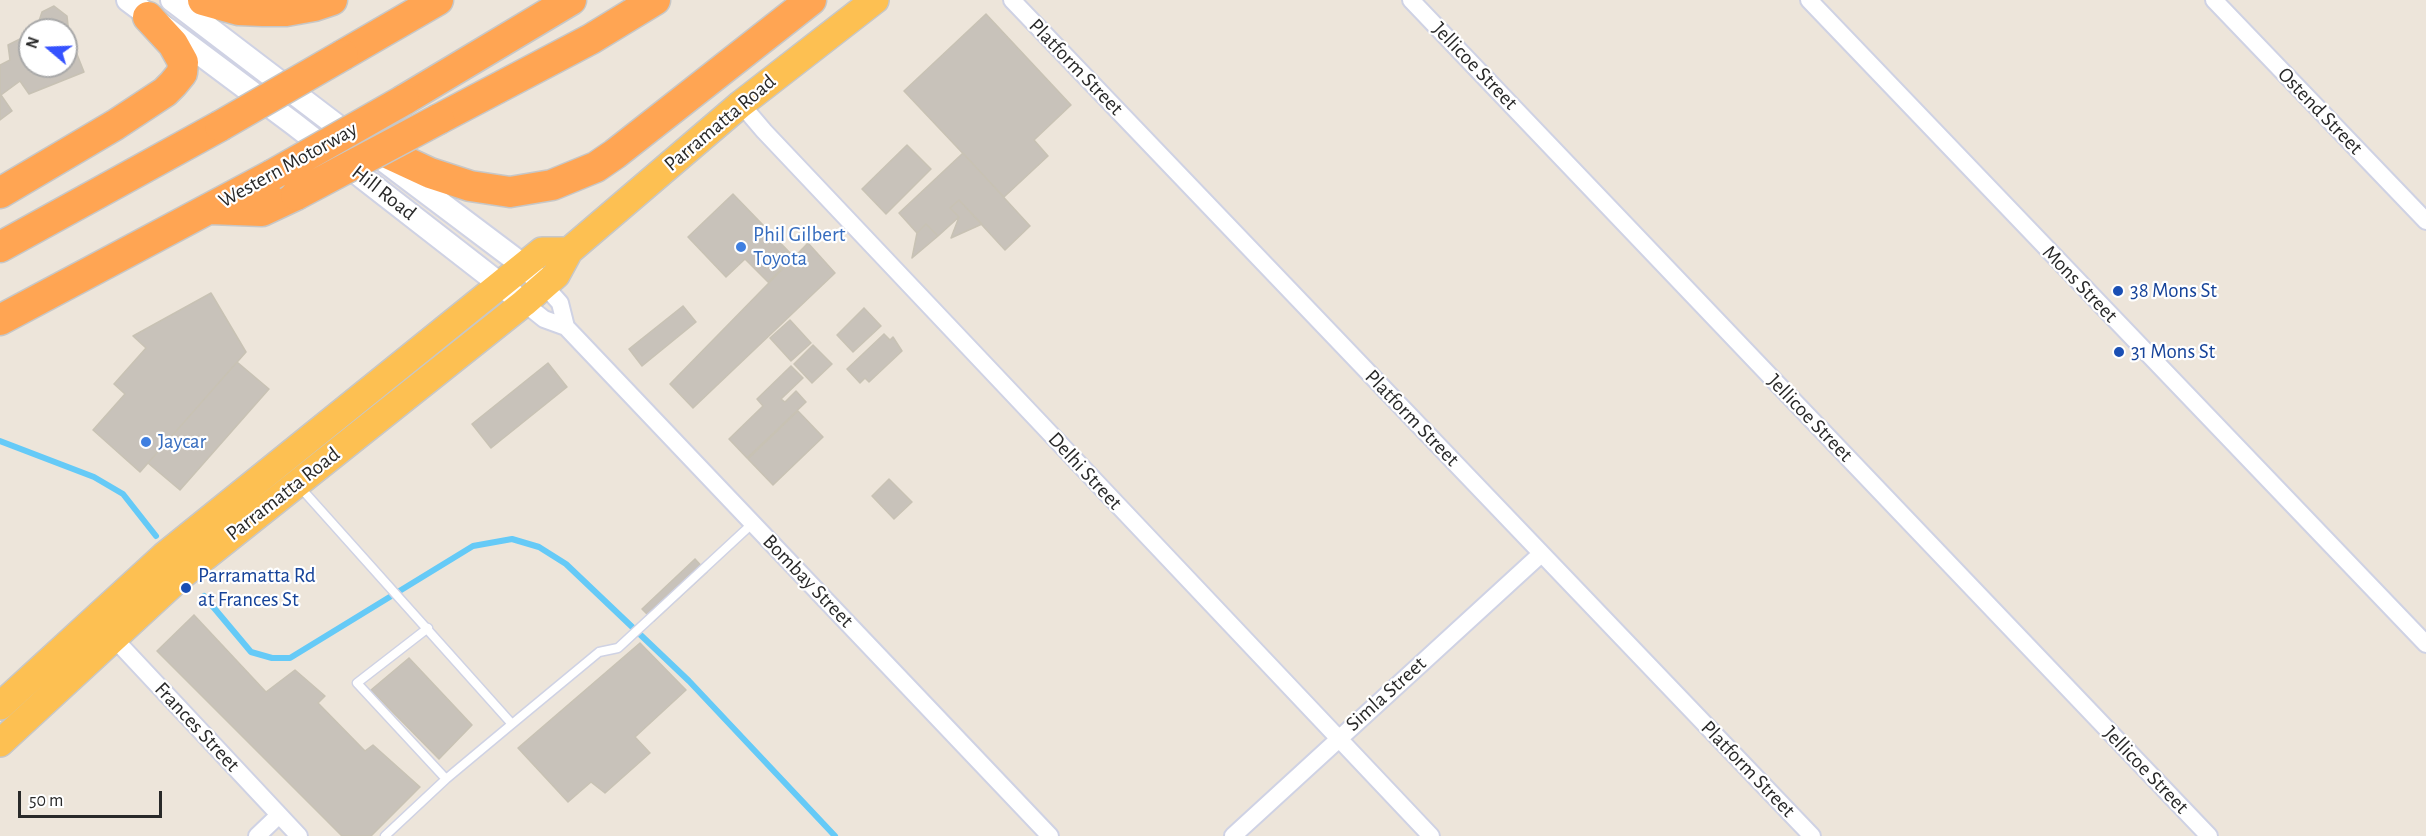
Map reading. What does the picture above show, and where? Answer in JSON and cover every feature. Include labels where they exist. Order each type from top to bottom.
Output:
[{"type":"highway","points":[[203,0],[239,10],[263,11],[286,11],[332,0]]},
{"type":"highway","points":[[0,247],[220,126],[438,0]]},
{"type":"highway","name":"Western Motorway","points":[[0,320],[272,175],[404,100],[571,0]]},
{"type":"highway","points":[[208,209],[262,211],[591,39],[655,0]]},
{"type":"highway","points":[[353,137],[430,173],[470,186],[510,192],[552,185],[596,167],[615,154],[811,0]]},
{"type":"highway","name":"Parramatta Road","points":[[0,743],[181,576],[524,303],[556,275],[568,250],[741,104],[875,0]]},
{"type":"highway","points":[[0,193],[115,125],[165,92],[182,73],[183,62],[149,6]]},
{"type":"highway","name":"Parramatta Road","points":[[0,706],[164,556],[502,286],[542,251],[568,250]]},
{"type":"main road","name":"Hill Road","points":[[149,6],[353,137],[524,266],[544,285]]},
{"type":"main road","name":"Hill Road","points":[[149,6],[294,124],[524,303]]},
{"type":"street","name":"Platform Street","points":[[1012,0],[1812,836]]},
{"type":"street","name":"Jellicoe Street","points":[[1411,0],[2209,836]]},
{"type":"street","name":"Mons Street","points":[[1809,0],[2426,644]]},
{"type":"street","name":"Ostend Street","points":[[2214,0],[2426,221]]},
{"type":"street","name":"Delhi Street","points":[[741,104],[1431,836]]},
{"type":"street","name":"Bombay Street","points":[[544,285],[560,303],[566,327]]},
{"type":"street","name":"Bombay Street","points":[[524,303],[544,319],[566,327],[1050,836]]},
{"type":"street","name":"Simla Street","points":[[1233,836],[1541,554]]},
{"type":"street","name":"Frances Street","points":[[95,618],[299,836]]},
{"type":"street","points":[[257,836],[279,815]]},
{"type":"lane","points":[[297,483],[512,724]]},
{"type":"lane","points":[[385,836],[446,779],[599,652],[618,648],[753,523]]},
{"type":"lane","points":[[428,628],[357,683],[446,779]]},
{"type":"building","points":[[54,6],[67,18],[40,18],[42,12]]},
{"type":"building","points":[[986,14],[1071,105],[1034,140],[1048,156],[1004,197],[904,91]]},
{"type":"building","points":[[18,40],[18,78],[69,78],[29,94],[20,81],[1,95],[12,111],[0,120],[0,65],[10,60],[8,45]]},
{"type":"building","points":[[78,57],[84,72],[78,74]]},
{"type":"building","points":[[907,145],[931,169],[886,214],[862,189]]},
{"type":"building","points":[[963,153],[1030,226],[1005,250],[959,200],[950,208],[959,217],[938,236],[926,224],[917,233],[899,213]]},
{"type":"building","name":"Phil Gilbert Toyota","points":[[733,194],[794,257],[768,282],[745,259],[726,277],[688,237]]},
{"type":"building","points":[[959,200],[982,224],[951,238],[959,217],[950,208]]},
{"type":"building","points":[[926,224],[938,236],[912,258],[917,233]]},
{"type":"building","points":[[808,243],[835,273],[693,408],[670,384]]},
{"type":"building","points":[[211,293],[246,352],[140,472],[93,430],[125,394],[114,384],[146,348],[133,336]]},
{"type":"building","points":[[683,306],[696,322],[642,366],[629,349]]},
{"type":"building","points":[[864,308],[881,326],[853,352],[837,335]]},
{"type":"building","points":[[790,320],[811,343],[791,361],[770,338]]},
{"type":"building","points":[[884,334],[890,340],[893,337],[902,351],[869,382],[865,378],[860,383],[847,369]]},
{"type":"building","points":[[813,345],[832,364],[812,383],[794,364]]},
{"type":"building","points":[[237,362],[269,389],[180,490],[148,463]]},
{"type":"building","points":[[548,363],[567,387],[491,448],[472,424]]},
{"type":"building","points":[[791,366],[803,378],[781,399],[785,402],[796,391],[806,402],[747,458],[729,439],[763,406],[757,399]]},
{"type":"building","points":[[798,411],[823,437],[773,485],[748,459]]},
{"type":"building","points":[[889,479],[912,502],[894,519],[872,496]]},
{"type":"building","points":[[695,559],[707,572],[654,621],[642,609]]},
{"type":"building","points":[[194,615],[266,692],[295,670],[325,696],[318,703],[365,751],[373,745],[420,787],[371,836],[342,836],[157,651]]},
{"type":"building","points":[[640,643],[686,690],[635,737],[650,753],[605,793],[591,782],[568,802],[518,748]]},
{"type":"building","points":[[409,658],[472,725],[439,759],[371,690]]},
{"type":"waterway","points":[[0,441],[94,477],[123,494],[156,536]]},
{"type":"waterway","points":[[204,596],[251,652],[272,658],[290,658],[473,546],[512,539],[539,547],[566,564],[689,681],[835,836]]},
{"type":"place","name":"Phil Gilbert Toyota","points":[[741,247]]},
{"type":"place","name":"38 Mons St","points":[[2118,291]]},
{"type":"place","name":"31 Mons St","points":[[2119,352]]},
{"type":"place","name":"Jaycar","points":[[146,442]]},
{"type":"place","name":"Parramatta Rd at Frances St","points":[[186,588]]}]
